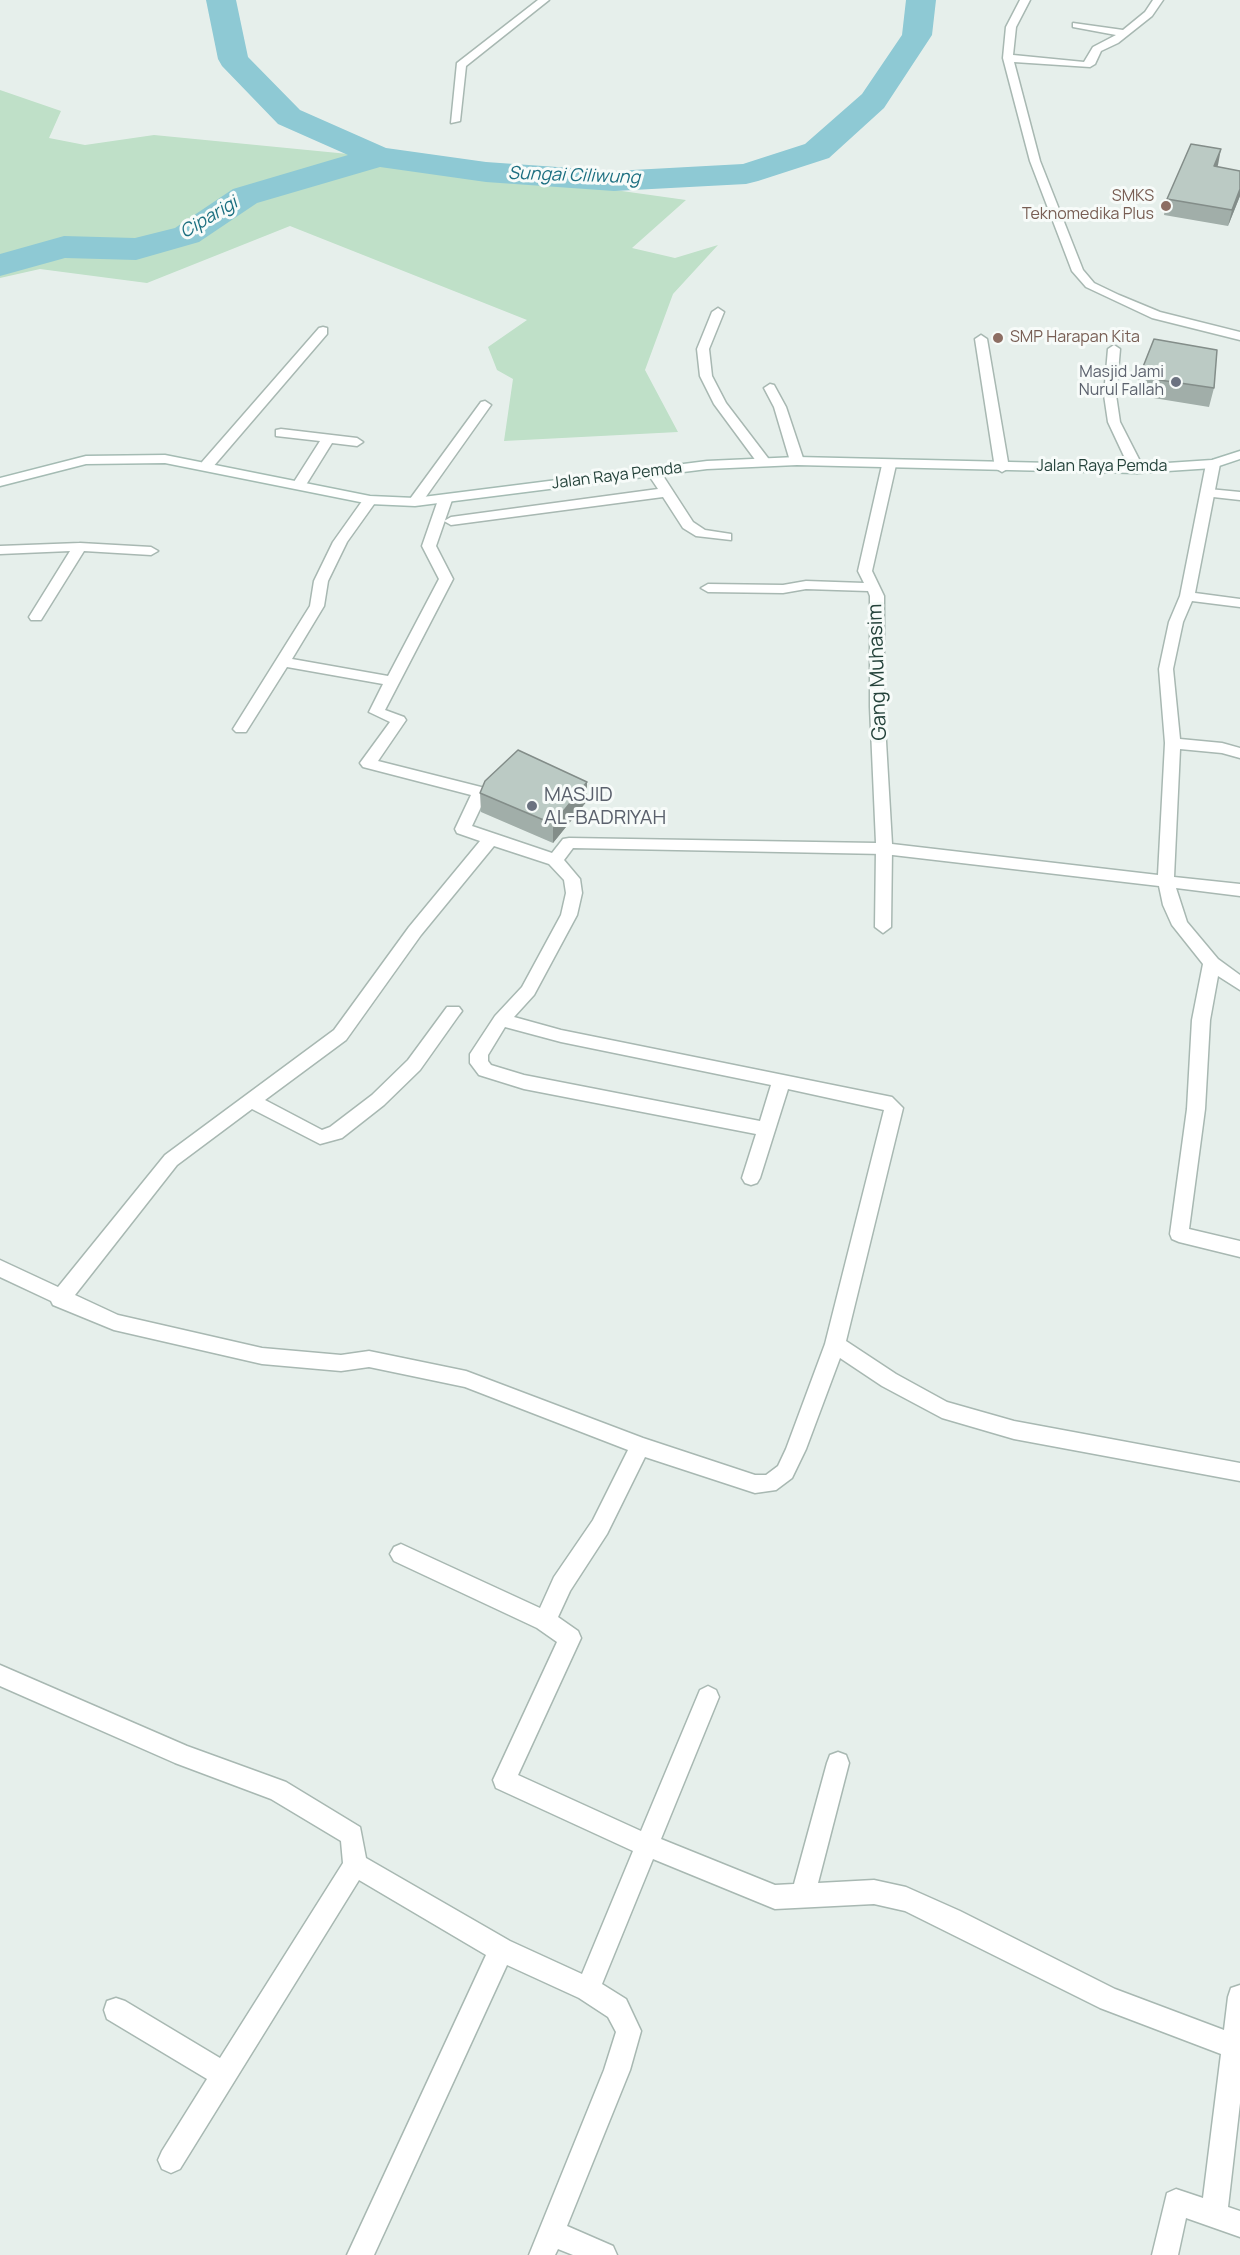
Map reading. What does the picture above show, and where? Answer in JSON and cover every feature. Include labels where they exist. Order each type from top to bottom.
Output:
[{"type":"street","points":[[455,121],[461,65],[490,40],[522,20],[544,0]]},
{"type":"street","points":[[1024,0],[1011,27],[1008,58],[1035,160],[1078,271],[1086,281],[1115,298],[1156,315],[1240,336]]},
{"type":"street","points":[[1008,58],[1086,65],[1091,62],[1096,49],[1115,41],[1122,33],[1149,14],[1158,0]]},
{"type":"street","points":[[1076,26],[1122,33]]},
{"type":"street","points":[[718,312],[703,349],[706,376],[720,404],[764,462]]},
{"type":"street","points":[[207,465],[323,331]]},
{"type":"street","points":[[981,339],[1002,468]]},
{"type":"street","points":[[1114,349],[1110,395],[1114,422],[1137,469]]},
{"type":"street","points":[[770,388],[780,407],[798,461]]},
{"type":"street","points":[[415,502],[485,405]]},
{"type":"street","points":[[281,433],[357,442]]},
{"type":"street","points":[[299,485],[328,439]]},
{"type":"street","name":"Jalan Raya Pemda","points":[[0,482],[86,460],[165,459],[207,465],[370,500],[415,502],[653,471],[764,462],[1137,469],[1213,464],[1240,455]]},
{"type":"street","points":[[1213,464],[1209,494],[1187,596],[1176,622],[1166,669],[1173,743],[1166,880],[1171,905],[1180,925],[1212,963],[1240,984]]},
{"type":"street","name":"Gang Muhasim","points":[[883,927],[884,849],[878,708],[877,596],[865,571],[889,465]]},
{"type":"street","points":[[653,471],[688,525],[701,533],[726,537]]},
{"type":"street","points":[[451,499],[451,521],[668,492]]},
{"type":"street","points":[[1209,494],[1240,496]]},
{"type":"street","points":[[451,499],[429,546],[446,579],[376,712],[399,720],[368,763],[480,792],[463,829],[555,860],[572,879],[574,893],[569,915],[528,991],[501,1020],[479,1054],[479,1063],[485,1070],[524,1083],[757,1126]]},
{"type":"street","points":[[241,729],[317,606],[321,581],[340,542],[370,500]]},
{"type":"street","points":[[0,550],[80,547],[151,551]]},
{"type":"street","points":[[36,617],[80,547]]},
{"type":"street","points":[[708,588],[783,590],[806,585],[871,587]]},
{"type":"street","points":[[1187,596],[1240,603]]},
{"type":"street","points":[[284,662],[392,681]]},
{"type":"street","points":[[1173,743],[1222,748],[1240,753]]},
{"type":"street","points":[[60,1299],[171,1160],[340,1035],[415,931],[474,856],[491,839]]},
{"type":"street","points":[[555,860],[569,843],[884,849],[1240,890]]},
{"type":"street","points":[[1212,963],[1201,1020],[1196,1109],[1179,1234],[1240,1249]]},
{"type":"street","points":[[252,1101],[320,1137],[336,1133],[378,1100],[414,1065],[453,1011]]},
{"type":"street","points":[[0,1268],[60,1299],[114,1322],[262,1356],[341,1363],[369,1359],[466,1379],[640,1446],[755,1484],[769,1484],[785,1473],[835,1344],[894,1108],[886,1102],[561,1036],[501,1020]]},
{"type":"street","points":[[751,1178],[781,1082]]},
{"type":"street","points":[[835,1344],[889,1380],[942,1409],[1014,1430],[1240,1472]]},
{"type":"street","points":[[545,1621],[562,1584],[600,1527],[640,1446]]},
{"type":"street","points":[[401,1554],[545,1621],[570,1638],[504,1780],[646,1845],[775,1897],[874,1892],[906,1899],[952,1919],[1109,1999],[1237,2048]]},
{"type":"street","points":[[0,1675],[183,1755],[278,1790],[352,1835],[356,1865],[171,2160]]},
{"type":"street","points":[[588,1989],[708,1697]]},
{"type":"street","points":[[803,1896],[838,1763]]},
{"type":"street","points":[[356,1865],[501,1950],[588,1989],[617,2008],[629,2031],[617,2070],[546,2244],[604,2255]]},
{"type":"street","points":[[360,2255],[501,1950]]},
{"type":"street","points":[[1214,2215],[1237,2048],[1240,1997]]},
{"type":"street","points":[[116,2010],[223,2074]]},
{"type":"street","points":[[1165,2255],[1176,2202],[1240,2224]]},
{"type":"green space","points":[[0,90],[61,111],[49,138],[85,145],[154,135],[379,157],[686,200],[632,248],[675,258],[718,245],[673,294],[645,370],[678,432],[504,441],[513,379],[497,370],[488,347],[527,320],[290,226],[147,283],[40,269],[0,278]]},
{"type":"building","points":[[1191,144],[1221,149],[1214,166],[1240,171],[1240,189],[1232,210],[1167,199]]},
{"type":"building","points":[[1154,339],[1217,350],[1214,388],[1139,377]]},
{"type":"building","points":[[518,750],[587,782],[553,824],[480,793],[485,781]]},
{"type":"waterway","name":"Sungai Ciliwung","points":[[221,0],[233,59],[289,117],[379,157]]},
{"type":"waterway","name":"Sungai Ciliwung","points":[[379,157],[486,172],[614,181],[746,174],[817,151],[873,101],[917,35],[921,0]]},
{"type":"waterway","name":"Ciparigi","points":[[0,265],[64,247],[136,249],[187,235],[245,196],[379,157]]},
{"type":"place","name":"SMKS Teknomedika Plus","points":[[1166,206]]},
{"type":"place","name":"SMP Harapan Kita","points":[[998,338]]},
{"type":"place","name":"Masjid Jami Nurul Fallah","points":[[1176,382]]},
{"type":"place","name":"MASJID AL-BADRIYAH","points":[[532,806]]}]
